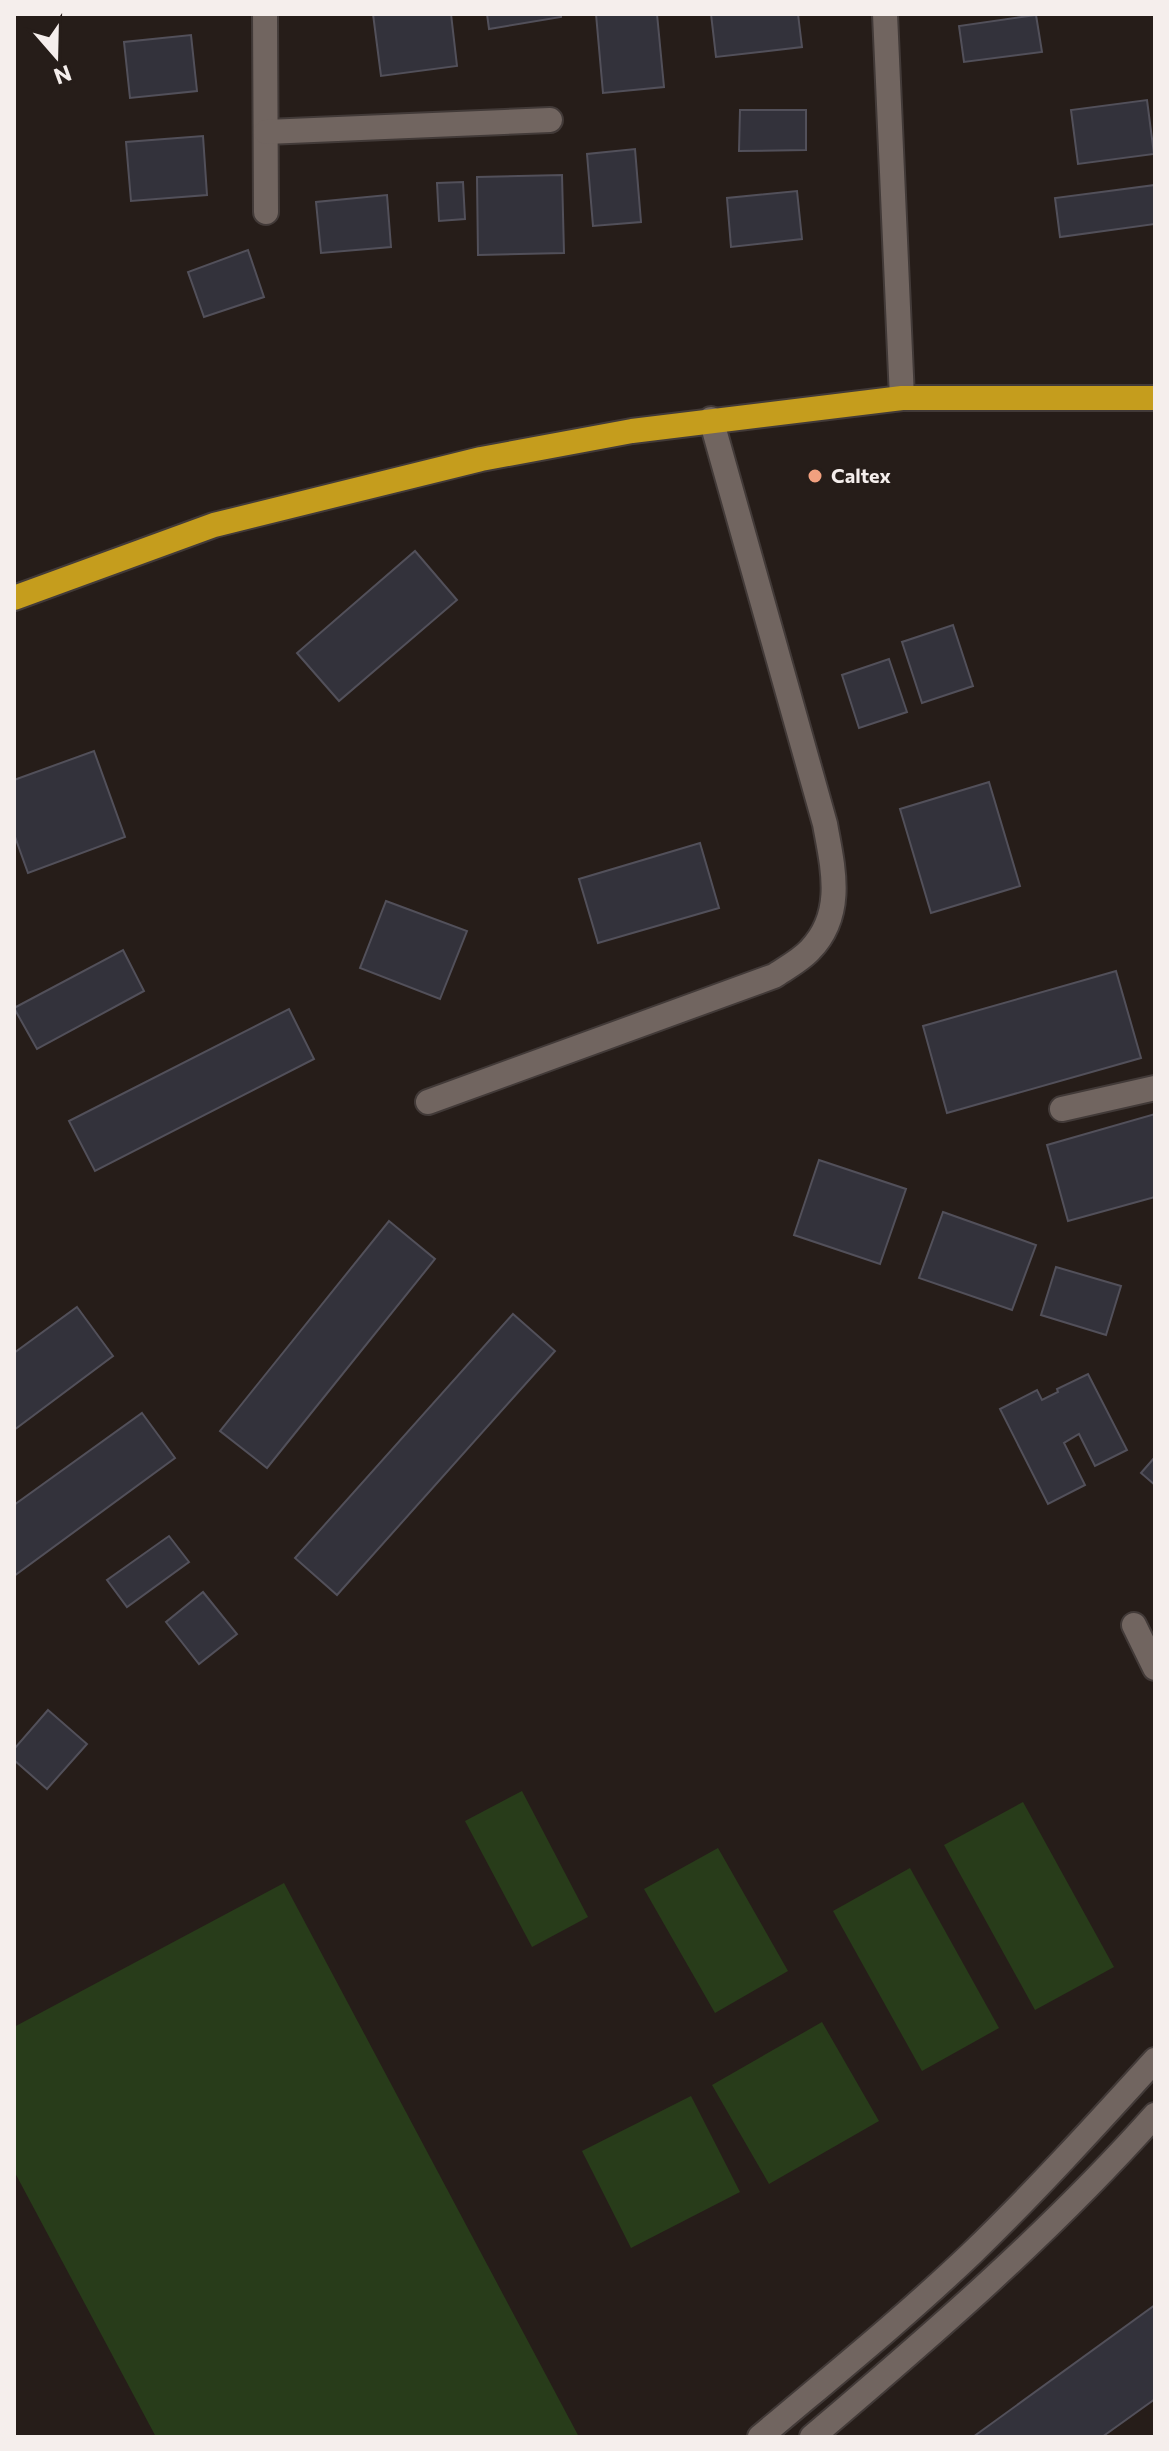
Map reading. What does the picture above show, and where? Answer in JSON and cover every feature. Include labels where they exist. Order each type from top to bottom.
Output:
[{"type":"highway","points":[[14,598],[214,525],[481,459],[632,431],[902,398],[1155,398]]},
{"type":"street","points":[[265,14],[266,212]]},
{"type":"street","points":[[885,14],[902,398]]},
{"type":"street","points":[[266,132],[550,120]]},
{"type":"street","points":[[428,1102],[774,976],[810,950],[832,917],[833,871],[825,824],[711,419]]},
{"type":"street","points":[[1062,1109],[1155,1088]]},
{"type":"street","points":[[1134,1625],[1155,1668]]},
{"type":"street","points":[[760,2437],[971,2254],[1155,2060]]},
{"type":"street","points":[[812,2437],[954,2316],[1107,2169],[1155,2115]]},
{"type":"green space","points":[[522,1791],[588,1917],[532,1947],[465,1821]]},
{"type":"green space","points":[[1023,1802],[1114,1967],[1035,2010],[944,1845]]},
{"type":"green space","points":[[718,1848],[788,1971],[715,2013],[644,1889]]},
{"type":"green space","points":[[910,1868],[999,2028],[922,2071],[833,1911]]},
{"type":"green space","points":[[284,1883],[579,2437],[156,2437],[14,2171],[14,2027]]},
{"type":"green space","points":[[822,2022],[879,2121],[769,2184],[712,2085]]},
{"type":"green space","points":[[691,2096],[740,2192],[631,2248],[582,2151]]},
{"type":"building","points":[[373,14],[451,14],[457,66],[381,76]]},
{"type":"building","points":[[487,14],[561,14],[561,17],[489,29]]},
{"type":"building","points":[[596,14],[657,14],[664,87],[603,93]]},
{"type":"building","points":[[711,14],[798,14],[802,47],[716,57]]},
{"type":"building","points":[[1036,15],[1042,52],[964,62],[959,26]]},
{"type":"building","points":[[191,35],[197,91],[130,98],[124,42]]},
{"type":"building","points":[[1147,100],[1154,154],[1078,164],[1071,110]]},
{"type":"building","points":[[740,110],[806,110],[806,150],[739,151]]},
{"type":"building","points":[[203,136],[207,195],[131,201],[126,142]]},
{"type":"building","points":[[635,149],[641,222],[593,226],[587,154]]},
{"type":"building","points":[[562,175],[564,253],[478,255],[477,177]]},
{"type":"building","points":[[463,182],[465,219],[439,221],[437,183]]},
{"type":"building","points":[[1155,185],[1155,224],[1060,237],[1055,198]]},
{"type":"building","points":[[797,191],[802,239],[731,247],[727,198]]},
{"type":"building","points":[[387,195],[391,247],[321,253],[316,202]]},
{"type":"building","points":[[248,250],[264,297],[204,317],[188,272]]},
{"type":"building","points":[[415,551],[457,600],[339,701],[297,653]]},
{"type":"building","points":[[953,625],[973,686],[922,703],[902,642]]},
{"type":"building","points":[[889,659],[907,712],[859,728],[842,675]]},
{"type":"building","points":[[94,751],[125,837],[28,873],[14,834],[14,780]]},
{"type":"building","points":[[989,782],[1020,886],[931,913],[900,809]]},
{"type":"building","points":[[700,843],[719,908],[598,943],[579,879]]},
{"type":"building","points":[[386,901],[467,931],[440,999],[360,968]]},
{"type":"building","points":[[123,950],[144,991],[37,1049],[14,1008]]},
{"type":"building","points":[[1116,971],[1141,1058],[947,1113],[923,1026]]},
{"type":"building","points":[[289,1009],[314,1059],[95,1171],[69,1121]]},
{"type":"building","points":[[1155,1114],[1155,1197],[1068,1221],[1047,1145]]},
{"type":"building","points":[[819,1160],[906,1189],[880,1264],[794,1235]]},
{"type":"building","points":[[943,1212],[1036,1245],[1012,1310],[919,1278]]},
{"type":"building","points":[[389,1221],[435,1259],[267,1468],[220,1431]]},
{"type":"building","points":[[1056,1267],[1121,1286],[1106,1335],[1041,1315]]},
{"type":"building","points":[[77,1307],[113,1356],[14,1430],[14,1353]]},
{"type":"building","points":[[513,1314],[555,1351],[337,1595],[295,1558]]},
{"type":"building","points":[[1088,1374],[1127,1450],[1095,1466],[1079,1434],[1064,1443],[1085,1485],[1048,1504],[1000,1409],[1037,1390],[1042,1400]]},
{"type":"building","points":[[142,1413],[175,1458],[14,1576],[14,1505]]},
{"type":"building","points":[[1155,1457],[1155,1485],[1141,1473]]},
{"type":"building","points":[[169,1536],[189,1562],[127,1607],[107,1580]]},
{"type":"building","points":[[203,1592],[237,1634],[199,1664],[166,1622]]},
{"type":"building","points":[[48,1710],[87,1744],[47,1789],[14,1760],[14,1749]]},
{"type":"building","points":[[1155,2305],[1155,2399],[1102,2437],[973,2437]]},
{"type":"place","name":"Caltex","points":[[815,476]]}]
